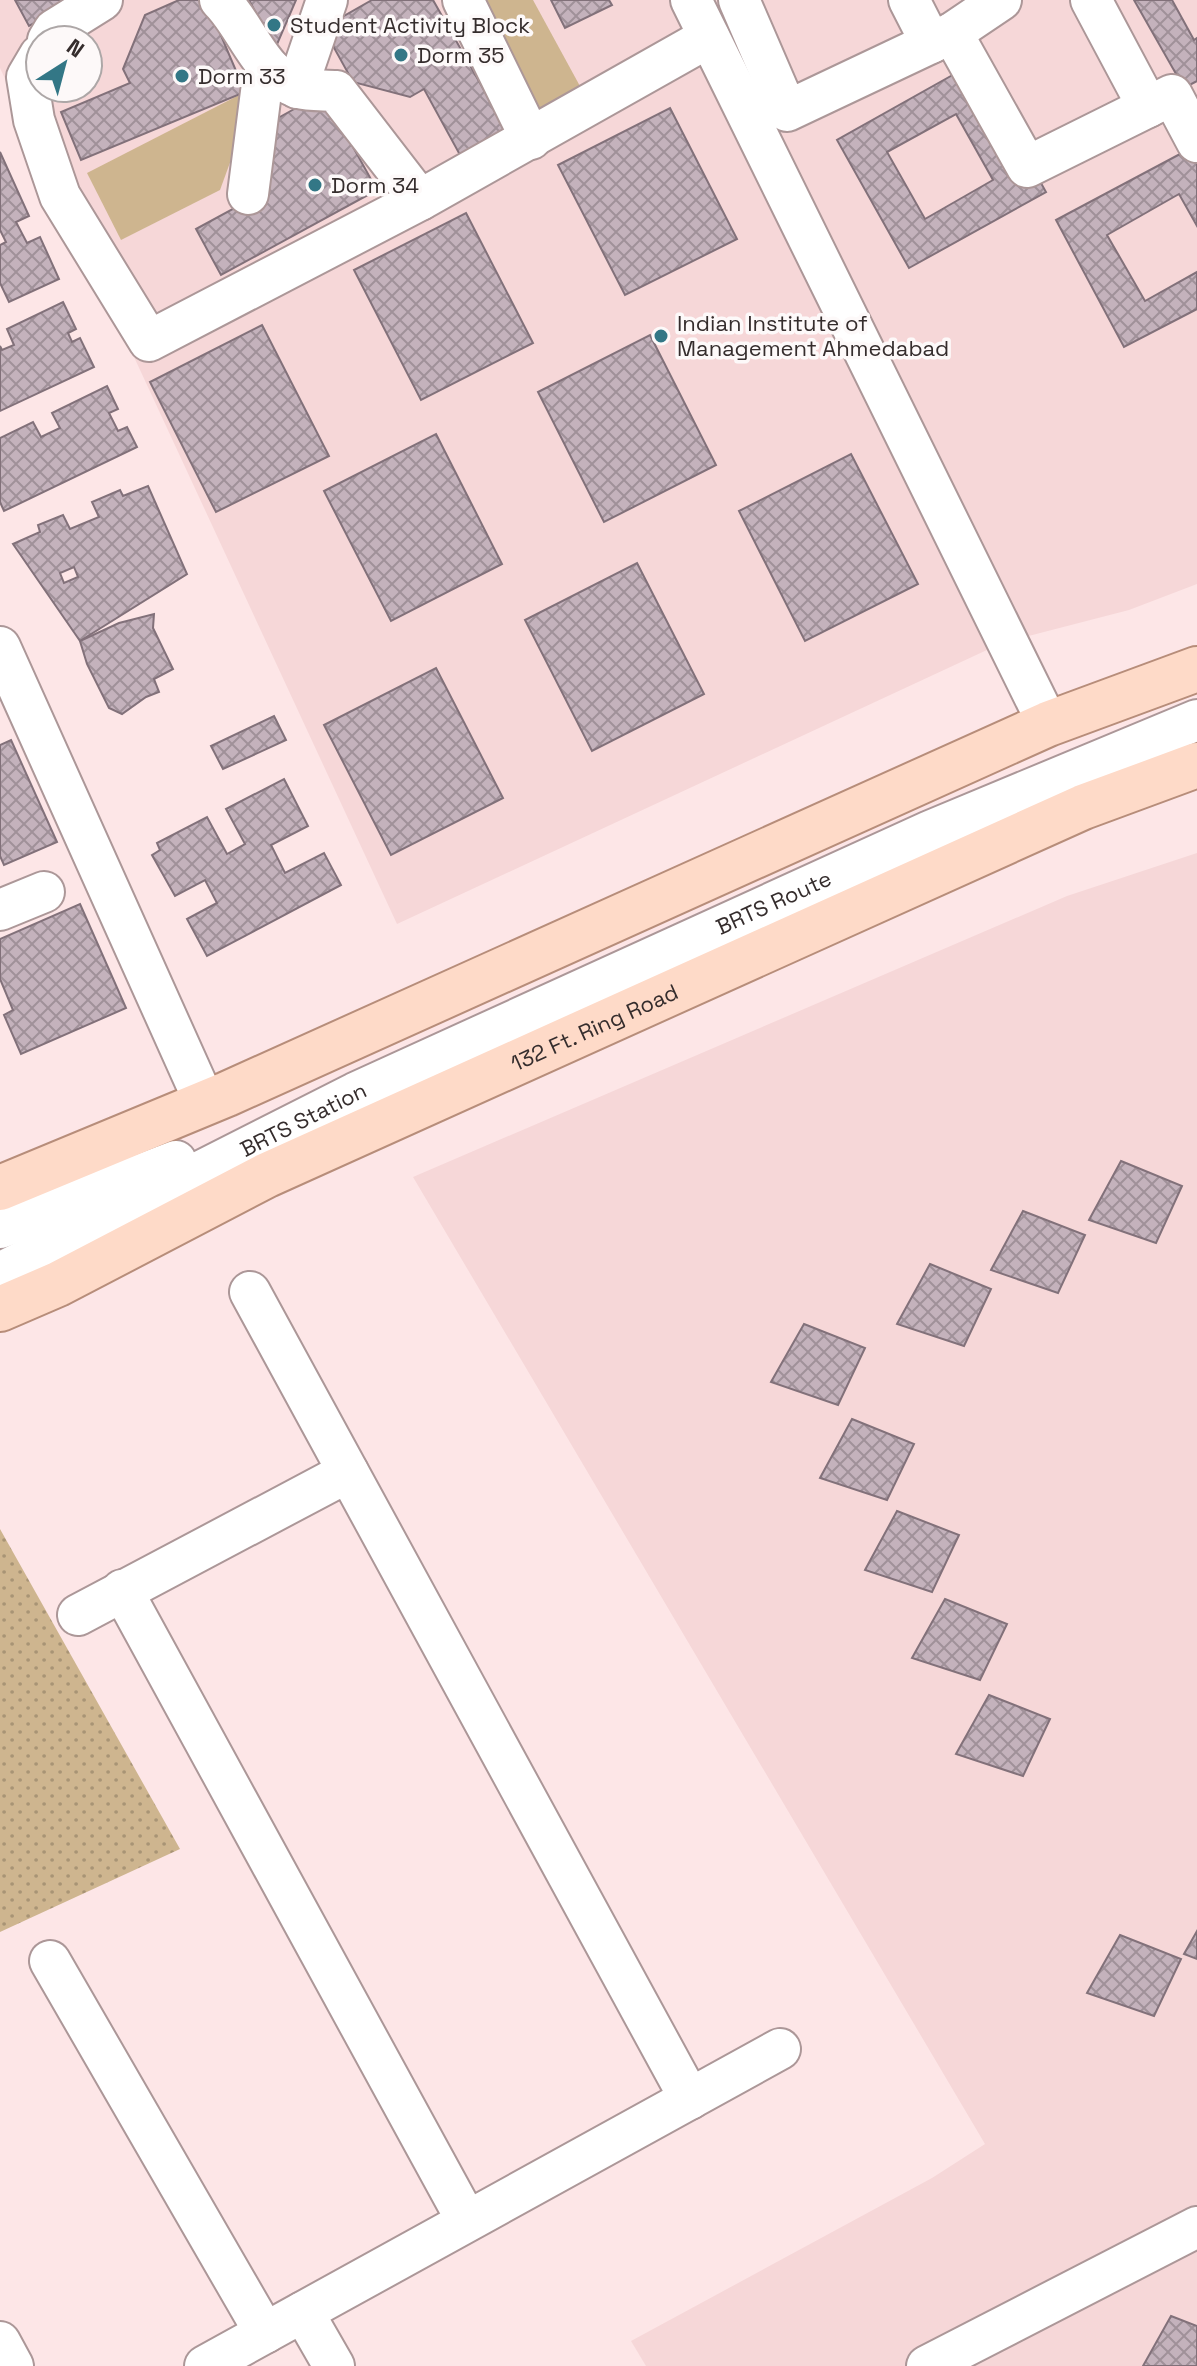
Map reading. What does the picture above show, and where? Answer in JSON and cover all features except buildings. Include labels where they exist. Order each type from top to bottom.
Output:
[{"type":"main road","points":[[0,1188],[205,1103],[1048,724],[1197,669]]},
{"type":"main road","name":"132 Ft. Ring Road","points":[[0,1309],[58,1284],[281,1169],[1083,807],[1197,765]]},
{"type":"street","points":[[64,24],[102,0]]},
{"type":"street","points":[[220,0],[284,79],[336,91],[420,200]]},
{"type":"street","points":[[248,194],[261,92],[284,79],[327,0]]},
{"type":"street","points":[[463,0],[531,139]]},
{"type":"street","points":[[691,0],[1048,724]]},
{"type":"street","points":[[739,0],[787,111],[941,38],[1001,0]]},
{"type":"street","points":[[909,0],[941,38],[1027,167],[1172,95],[1197,142]]},
{"type":"street","points":[[1091,0],[1148,107]]},
{"type":"street","points":[[31,104],[60,196],[149,341],[420,200],[709,37]]},
{"type":"street","points":[[0,647],[205,1103]]},
{"type":"street","name":"BRTS Route","points":[[355,1093],[930,831],[1197,720]]},
{"type":"street","points":[[0,910],[44,892]]},
{"type":"street","name":"BRTS Station","points":[[0,1228],[355,1093]]},
{"type":"street","name":"BRTS Station","points":[[0,1273],[355,1093]]},
{"type":"street","points":[[250,1292],[690,2099]]},
{"type":"street","points":[[78,1615],[348,1472]]},
{"type":"street","points":[[122,1590],[467,2221]]},
{"type":"street","points":[[50,1961],[265,2333]]},
{"type":"street","points":[[205,2366],[780,2049]]},
{"type":"street","points":[[927,2366],[1197,2227]]},
{"type":"street","points":[[303,2312],[334,2366]]},
{"type":"street","points":[[0,2342],[13,2366]]},
{"type":"shaded area","name":"Indian Institute of Management Ahmedabad","points":[[0,0],[1197,0],[1197,584],[1129,610],[1002,643],[397,924],[0,68]]},
{"type":"shaded area","points":[[474,0],[533,0],[581,88],[539,111]]},
{"type":"shaded area","points":[[245,92],[251,105],[220,190],[121,240],[87,173]]},
{"type":"shaded area","points":[[1197,853],[1197,2366],[646,2366],[631,2341],[932,2178],[985,2144],[413,1177],[1067,896]]},
{"type":"shaded area","points":[[0,1529],[180,1849],[0,1932]]},
{"type":"place","name":"Student Activity Block","points":[[274,25]]},
{"type":"place","name":"Dorm 35","points":[[401,55]]},
{"type":"place","name":"Dorm 33","points":[[182,76]]},
{"type":"place","name":"Dorm 34","points":[[315,185]]},
{"type":"place","name":"Indian Institute of Management Ahmedabad","points":[[661,336]]}]
